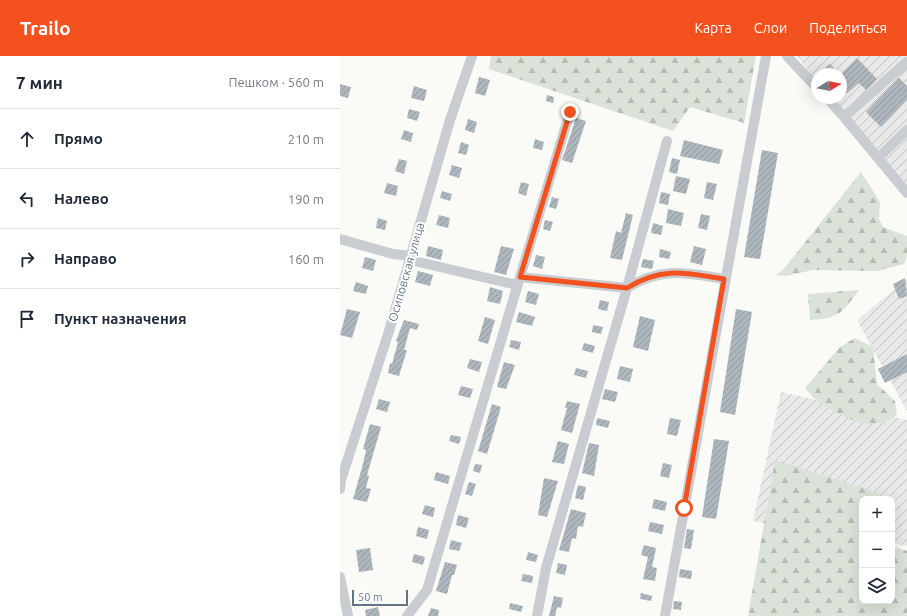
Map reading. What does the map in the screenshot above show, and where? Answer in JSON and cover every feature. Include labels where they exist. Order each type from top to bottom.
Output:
[{"type":"street","name":"Осиповская улица","points":[[340,488],[341,480],[410,258],[450,120],[472,56]]},
{"type":"street","points":[[665,616],[724,279],[766,56]]},
{"type":"street","points":[[787,56],[811,82]]},
{"type":"street","points":[[844,117],[907,62]]},
{"type":"street","points":[[832,104],[905,188]]},
{"type":"street","points":[[407,616],[428,590],[518,281],[570,112]]},
{"type":"street","points":[[878,158],[907,130]]},
{"type":"street","points":[[537,616],[546,568],[627,288],[666,141]]},
{"type":"street","points":[[340,239],[393,254],[518,281],[627,288],[641,280],[676,272],[724,279]]},
{"type":"street","points":[[340,577],[348,616]]},
{"type":"shaded area","points":[[797,56],[907,56],[907,198],[834,104],[847,104],[847,68],[811,68],[811,74]]},
{"type":"shaded area","points":[[907,279],[907,411],[857,320]]},
{"type":"shaded area","points":[[781,392],[907,420],[907,546],[895,544],[895,496],[878,496],[879,493],[775,461],[764,523],[753,521]]},
{"type":"green space","points":[[491,56],[756,56],[744,123],[690,107],[673,131],[489,69]]},
{"type":"green space","points":[[861,172],[880,202],[879,219],[883,227],[907,236],[907,255],[904,264],[877,271],[813,270],[786,276],[776,275],[783,270]]},
{"type":"green space","points":[[859,290],[849,304],[839,313],[828,318],[810,320],[808,294]]},
{"type":"green space","points":[[855,338],[873,347],[877,384],[895,401],[897,415],[880,423],[864,423],[839,414],[820,403],[805,388],[840,347]]},
{"type":"green space","points":[[775,460],[880,493],[879,496],[859,496],[859,604],[895,604],[895,547],[907,551],[907,616],[748,616]]},
{"type":"building","points":[[857,58],[877,79],[866,90],[859,83],[847,93],[847,68]]},
{"type":"building","points":[[830,64],[834,68],[825,68]]},
{"type":"building","points":[[479,77],[490,80],[485,96],[475,93]]},
{"type":"building","points":[[899,78],[907,86],[907,100],[881,127],[866,112]]},
{"type":"building","points":[[340,84],[351,87],[348,98],[340,96]]},
{"type":"building","points":[[414,86],[427,90],[424,101],[411,98]]},
{"type":"building","points":[[547,95],[554,97],[553,103],[546,101]]},
{"type":"building","points":[[409,109],[420,112],[417,121],[407,118]]},
{"type":"building","points":[[576,118],[586,121],[572,163],[562,160]]},
{"type":"building","points":[[468,119],[477,122],[474,133],[465,130]]},
{"type":"building","points":[[404,130],[413,133],[411,142],[401,139]]},
{"type":"building","points":[[535,139],[544,142],[542,150],[533,148]]},
{"type":"building","points":[[684,140],[723,150],[719,164],[680,156]]},
{"type":"building","points":[[461,142],[469,145],[466,155],[458,153]]},
{"type":"building","points":[[762,150],[778,153],[760,259],[744,257]]},
{"type":"building","points":[[672,158],[680,160],[677,174],[669,172]]},
{"type":"building","points":[[399,159],[407,161],[404,174],[395,171]]},
{"type":"building","points":[[452,165],[462,168],[459,178],[449,175]]},
{"type":"building","points":[[676,176],[690,179],[686,194],[673,191]]},
{"type":"building","points":[[521,182],[529,184],[526,196],[518,193]]},
{"type":"building","points":[[707,182],[717,184],[713,200],[704,198]]},
{"type":"building","points":[[387,183],[398,186],[396,196],[384,193]]},
{"type":"building","points":[[442,191],[452,194],[450,201],[440,198]]},
{"type":"building","points":[[661,192],[670,194],[668,205],[659,203]]},
{"type":"building","points":[[552,197],[559,199],[556,209],[549,207]]},
{"type":"building","points":[[668,209],[684,213],[681,226],[666,223]]},
{"type":"building","points":[[626,213],[633,215],[622,260],[610,258],[616,231],[621,233]]},
{"type":"building","points":[[701,214],[710,216],[707,230],[698,228]]},
{"type":"building","points":[[439,215],[450,218],[448,228],[436,225]]},
{"type":"building","points":[[378,218],[387,221],[385,230],[376,228]]},
{"type":"building","points":[[545,220],[553,222],[550,231],[543,229]]},
{"type":"building","points":[[653,223],[663,226],[661,235],[651,233]]},
{"type":"building","points":[[428,246],[443,250],[441,260],[426,256]]},
{"type":"building","points":[[501,246],[514,249],[506,275],[494,272]]},
{"type":"building","points":[[694,246],[706,249],[702,265],[690,262]]},
{"type":"building","points":[[660,249],[671,252],[669,259],[659,257]]},
{"type":"building","points":[[536,255],[545,257],[542,269],[533,266]]},
{"type":"building","points":[[365,257],[376,260],[373,271],[362,268]]},
{"type":"building","points":[[643,259],[654,261],[652,269],[641,267]]},
{"type":"building","points":[[418,271],[433,275],[430,286],[415,282]]},
{"type":"building","points":[[905,278],[907,296],[899,299],[893,284]]},
{"type":"building","points":[[356,282],[368,286],[366,294],[353,291]]},
{"type":"building","points":[[490,287],[503,291],[500,304],[487,301]]},
{"type":"building","points":[[528,291],[539,294],[536,305],[525,302]]},
{"type":"building","points":[[600,300],[609,302],[607,311],[598,309]]},
{"type":"building","points":[[347,309],[360,312],[352,338],[340,335]]},
{"type":"building","points":[[736,309],[752,312],[735,415],[720,412]]},
{"type":"building","points":[[519,312],[535,317],[532,326],[516,322]]},
{"type":"building","points":[[640,316],[655,320],[648,351],[633,347]]},
{"type":"building","points":[[485,317],[495,320],[488,344],[478,341]]},
{"type":"building","points":[[404,320],[419,324],[417,330],[410,328],[404,350],[407,350],[399,376],[388,373],[398,342],[396,341]]},
{"type":"building","points":[[593,325],[603,327],[601,334],[592,332]]},
{"type":"building","points":[[511,340],[521,342],[519,350],[509,347]]},
{"type":"building","points":[[584,343],[595,346],[593,353],[582,350]]},
{"type":"building","points":[[907,354],[907,372],[885,383],[878,369]]},
{"type":"building","points":[[470,359],[482,362],[479,372],[467,368]]},
{"type":"building","points":[[504,362],[515,365],[506,389],[497,387]]},
{"type":"building","points":[[620,366],[633,369],[630,382],[617,379]]},
{"type":"building","points":[[576,368],[588,371],[586,378],[574,375]]},
{"type":"building","points":[[461,386],[473,389],[470,398],[458,395]]},
{"type":"building","points":[[605,389],[618,392],[615,402],[602,399]]},
{"type":"building","points":[[379,399],[390,402],[387,412],[376,409]]},
{"type":"building","points":[[567,401],[580,404],[572,433],[561,430],[567,408],[565,408]]},
{"type":"building","points":[[492,404],[501,407],[487,454],[478,451]]},
{"type":"building","points":[[597,418],[610,421],[608,428],[596,425]]},
{"type":"building","points":[[670,418],[681,420],[677,436],[667,434]]},
{"type":"building","points":[[370,424],[381,427],[367,475],[369,476],[366,488],[371,489],[367,502],[353,499],[363,464],[366,450],[363,449]]},
{"type":"building","points":[[451,435],[461,437],[459,444],[449,441]]},
{"type":"building","points":[[714,439],[729,441],[716,519],[702,517]]},
{"type":"building","points":[[558,441],[569,444],[564,464],[552,462]]},
{"type":"building","points":[[589,443],[599,445],[594,476],[582,473]]},
{"type":"building","points":[[663,463],[672,465],[669,478],[660,476]]},
{"type":"building","points":[[475,464],[482,465],[480,473],[473,471]]},
{"type":"building","points":[[436,472],[450,476],[448,484],[434,480]]},
{"type":"building","points":[[544,478],[558,481],[547,517],[538,515]]},
{"type":"building","points":[[469,482],[476,484],[472,496],[465,494]]},
{"type":"building","points":[[578,485],[586,487],[583,500],[575,498]]},
{"type":"building","points":[[654,499],[667,502],[665,511],[652,508]]},
{"type":"building","points":[[425,505],[435,508],[433,517],[422,514]]},
{"type":"building","points":[[571,509],[586,513],[583,527],[578,526],[576,539],[572,538],[569,552],[559,550]]},
{"type":"building","points":[[458,515],[469,518],[466,528],[456,525]]},
{"type":"building","points":[[650,522],[664,525],[662,534],[648,531]]},
{"type":"building","points":[[418,527],[429,530],[427,539],[416,536]]},
{"type":"building","points":[[687,529],[694,530],[691,549],[684,548]]},
{"type":"building","points":[[451,540],[462,543],[459,551],[449,549]]},
{"type":"building","points":[[644,545],[656,548],[652,567],[657,568],[655,581],[643,579],[648,557],[641,555]]},
{"type":"building","points":[[370,548],[373,570],[359,572],[356,550]]},
{"type":"building","points":[[528,552],[538,555],[536,562],[526,560]]},
{"type":"building","points":[[414,554],[425,557],[423,565],[412,562]]},
{"type":"building","points":[[445,562],[457,565],[454,575],[452,575],[447,594],[436,591]]},
{"type":"building","points":[[558,563],[567,565],[565,575],[556,573]]},
{"type":"building","points":[[680,569],[692,571],[691,579],[679,577]]},
{"type":"building","points":[[523,574],[533,576],[532,583],[521,581]]},
{"type":"building","points":[[641,593],[652,596],[651,601],[640,599]]},
{"type":"building","points":[[554,596],[563,598],[561,608],[557,607],[555,616],[549,616]]},
{"type":"building","points":[[674,601],[682,602],[681,610],[673,609]]},
{"type":"building","points":[[510,603],[523,606],[521,612],[509,609]]},
{"type":"building","points":[[378,607],[380,616],[366,616],[365,610]]},
{"type":"building","points":[[431,608],[439,610],[438,616],[428,616]]},
{"type":"route","points":[[570,112],[520,277],[627,288],[641,280],[676,272],[724,279],[684,508]]}]
